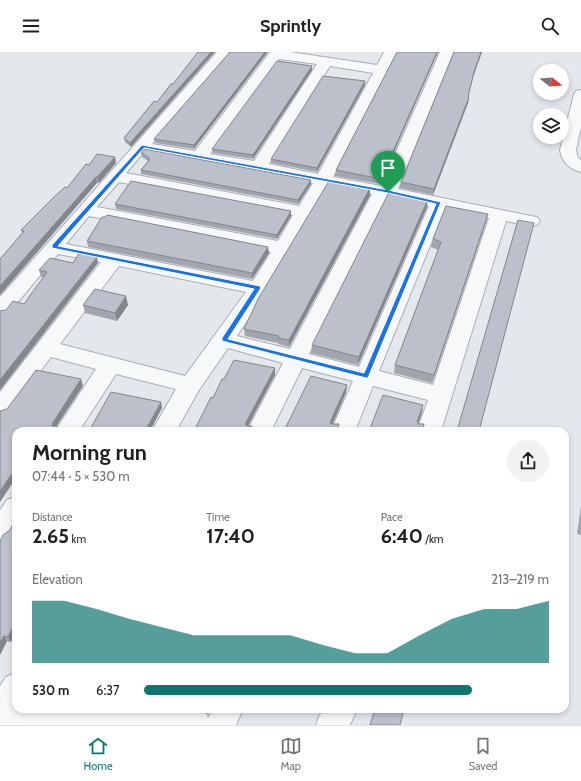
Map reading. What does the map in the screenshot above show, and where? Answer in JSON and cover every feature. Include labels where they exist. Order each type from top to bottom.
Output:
[{"type":"street","points":[[0,310],[85,210],[224,52]]},
{"type":"street","points":[[166,427],[190,385],[224,340],[258,288],[304,212],[323,180],[391,52]]},
{"type":"street","points":[[261,427],[296,357],[385,191],[447,52]]},
{"type":"street","points":[[200,156],[276,53],[382,70]]},
{"type":"street","points":[[259,167],[326,61]]},
{"type":"street","points":[[581,94],[568,150],[569,158],[581,166]]},
{"type":"street","points":[[142,147],[200,156],[385,191],[530,221]]},
{"type":"street","points":[[116,176],[304,212]]},
{"type":"street","points":[[345,427],[439,203]]},
{"type":"street","points":[[85,210],[282,248]]},
{"type":"street","points":[[430,427],[499,215]]},
{"type":"street","points":[[54,246],[258,288]]},
{"type":"street","points":[[0,408],[114,259]]},
{"type":"street","points":[[224,340],[296,357],[440,395]]},
{"type":"street","points":[[46,348],[190,385]]},
{"type":"street","points":[[70,427],[110,365]]},
{"type":"street","points":[[0,532],[12,513]]},
{"type":"street","points":[[12,694],[0,715],[114,716],[196,725]]},
{"type":"street","points":[[221,725],[226,713]]},
{"type":"street","points":[[331,725],[335,724],[340,713]]},
{"type":"building","points":[[198,52],[211,52],[130,143],[124,138],[154,101],[157,102],[171,84],[173,84]]},
{"type":"building","points":[[230,52],[265,52],[194,145],[154,139]]},
{"type":"building","points":[[397,52],[437,52],[381,179],[336,170]]},
{"type":"building","points":[[454,52],[481,52],[474,72],[469,97],[434,189],[401,182]]},
{"type":"building","points":[[277,61],[312,66],[253,155],[212,149]]},
{"type":"building","points":[[323,76],[365,81],[317,168],[271,159]]},
{"type":"building","points":[[144,149],[311,180],[298,200],[141,170],[150,159],[141,152]]},
{"type":"building","points":[[97,154],[115,157],[0,286],[0,259],[24,231],[21,230],[55,196],[65,187],[67,188],[86,164],[89,165]]},
{"type":"building","points":[[131,181],[291,211],[277,235],[115,204]]},
{"type":"building","points":[[329,181],[370,188],[289,340],[278,338],[279,336],[244,329],[258,299]]},
{"type":"building","points":[[389,192],[428,199],[359,357],[312,345]]},
{"type":"building","points":[[446,206],[488,214],[434,375],[395,365],[441,242],[433,239]]},
{"type":"building","points":[[107,215],[268,247],[252,273],[87,241],[102,217]]},
{"type":"building","points":[[518,220],[534,223],[480,427],[458,427]]},
{"type":"building","points":[[79,253],[97,257],[0,380],[0,311],[6,310],[13,301],[24,304],[47,272],[39,270],[50,258],[73,263]]},
{"type":"building","points":[[95,289],[126,296],[115,313],[83,305]]},
{"type":"building","points":[[234,360],[275,368],[245,424],[252,427],[196,427],[211,397],[213,398],[222,379],[224,379]]},
{"type":"building","points":[[36,370],[81,379],[52,424],[52,426],[56,427],[12,427],[12,474],[0,491],[0,411],[7,409]]},
{"type":"building","points":[[311,376],[347,385],[330,422],[331,424],[339,424],[338,427],[286,427]]},
{"type":"building","points":[[111,392],[161,402],[147,427],[91,427]]},
{"type":"building","points":[[383,395],[423,405],[417,422],[419,424],[424,424],[423,427],[371,427]]},
{"type":"building","points":[[12,526],[12,629],[8,637],[4,636],[0,643],[0,541],[3,535],[10,530]]},
{"type":"building","points":[[374,713],[403,713],[400,725],[370,725]]},
{"type":"route","points":[[142,147],[200,156],[388,192],[439,203],[366,376],[296,357],[224,340],[258,288],[54,246],[142,147]]}]
